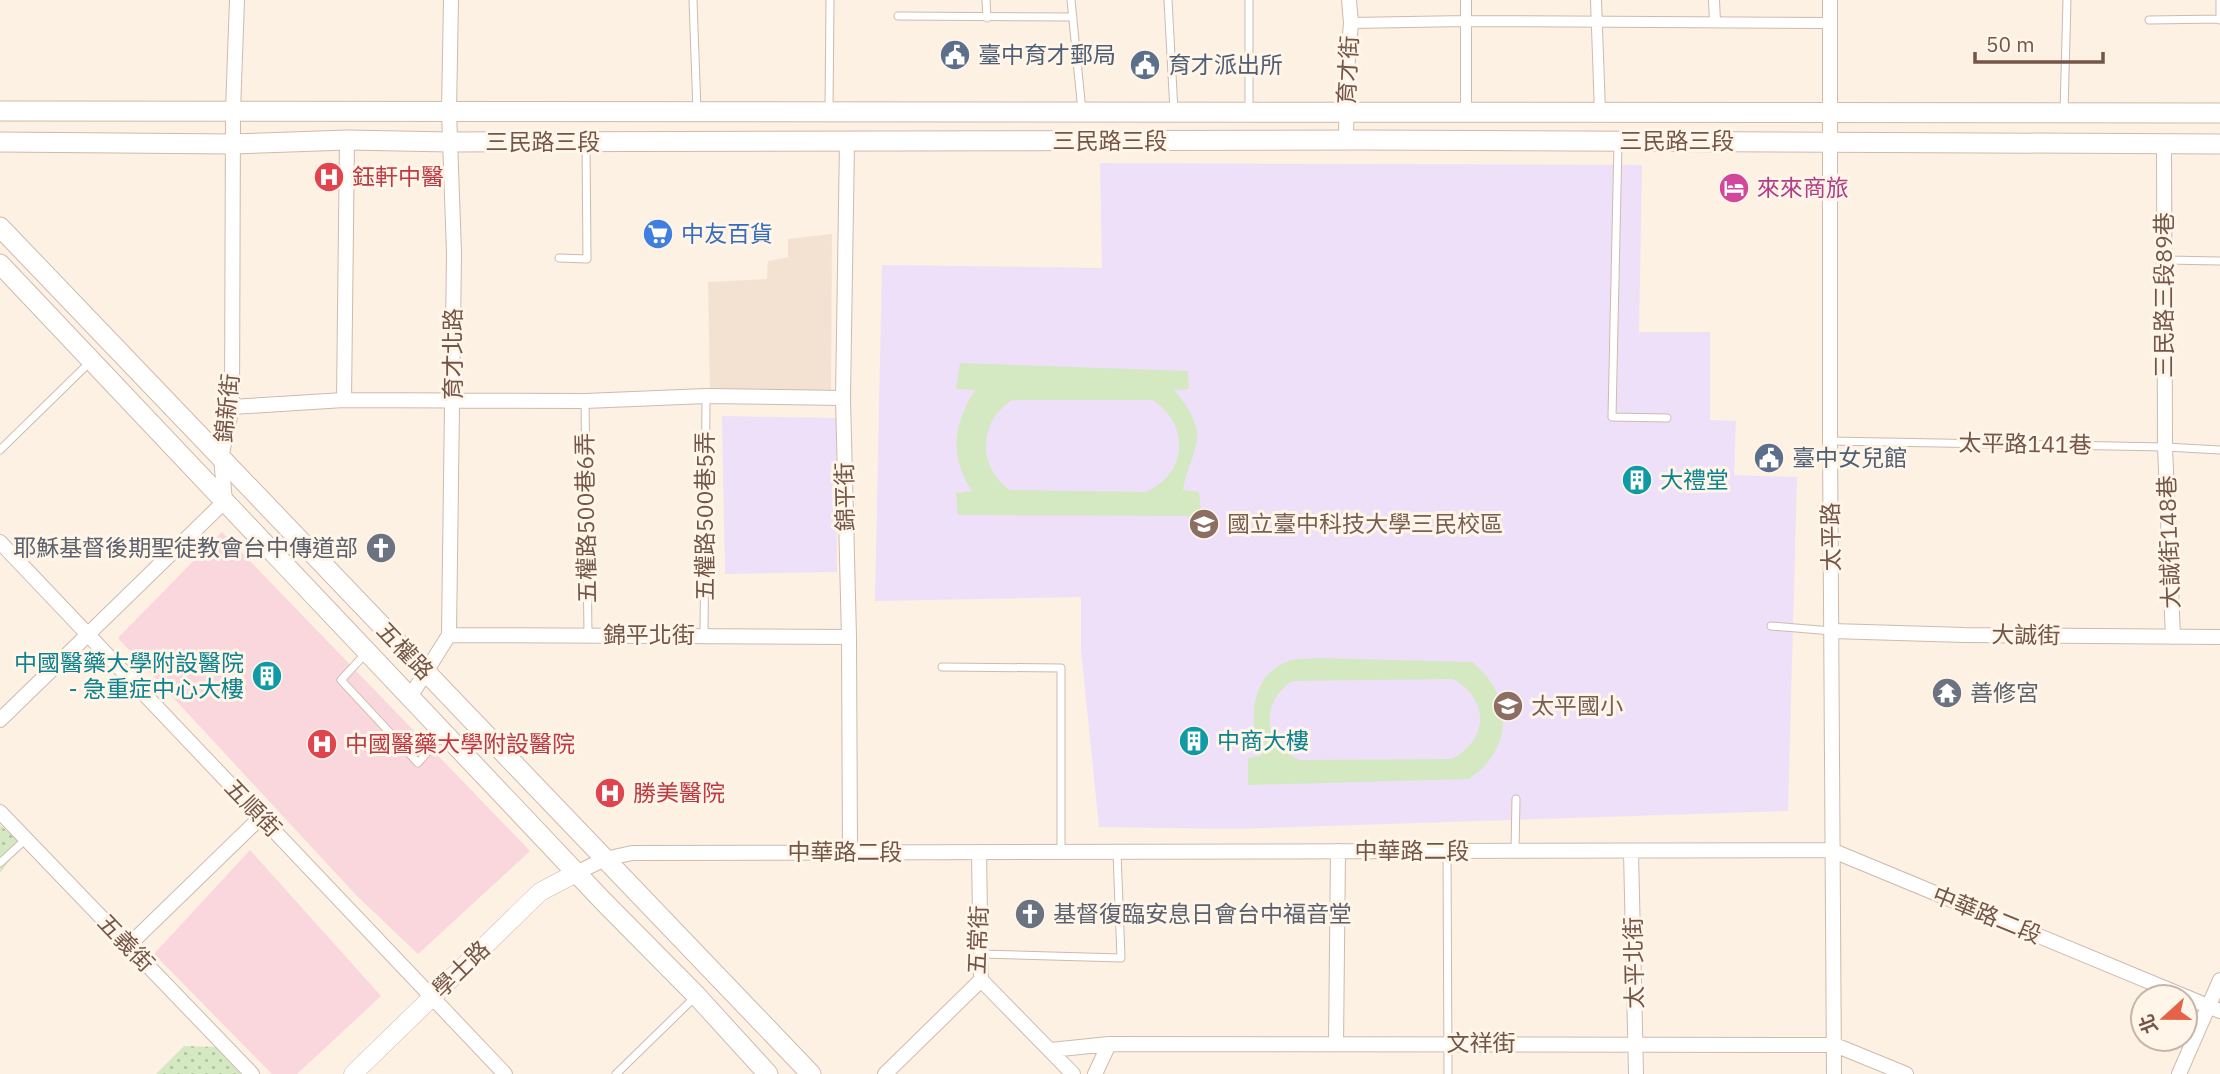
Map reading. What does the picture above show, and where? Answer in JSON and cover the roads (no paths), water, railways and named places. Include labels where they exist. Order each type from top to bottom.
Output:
[{"type":"main road","name":"三民路三段","points":[[0,111],[2220,113]]},
{"type":"main road","name":"三民路三段","points":[[3,146],[347,140],[1829,141],[2220,144]]},
{"type":"main road","name":"五權路","points":[[0,227],[811,1074]]},
{"type":"main road","name":"五權路","points":[[0,264],[576,873],[696,995],[768,1074]]},
{"type":"street","name":"錦新街","points":[[225,501],[221,458],[232,407],[233,111],[237,0]]},
{"type":"street","name":"育才北路","points":[[449,635],[454,253],[449,111],[451,0]]},
{"type":"street","name":"育才街","points":[[1346,141],[1351,23],[1349,0]]},
{"type":"street","points":[[1466,0],[1466,112]]},
{"type":"street","points":[[1596,0],[1600,112]]},
{"type":"street","points":[[1714,0],[1715,22]]},
{"type":"street","name":"太平路","points":[[1830,0],[1831,850],[1835,1074]]},
{"type":"street","points":[[1351,23],[1830,23]]},
{"type":"street","points":[[344,400],[347,140]]},
{"type":"street","name":"錦平街","points":[[847,142],[843,398],[849,637],[850,852]]},
{"type":"street","name":"三民路三段89巷","points":[[2164,144],[2165,447]]},
{"type":"street","points":[[232,407],[344,400],[585,401],[706,396],[843,398]]},
{"type":"street","name":"大誠街148巷","points":[[2165,447],[2173,637]]},
{"type":"street","points":[[0,720],[225,501]]},
{"type":"street","name":"五順街","points":[[0,542],[505,1074]]},
{"type":"street","name":"大誠街","points":[[1832,631],[2220,637]]},
{"type":"street","points":[[410,697],[449,635]]},
{"type":"street","name":"錦平北街","points":[[449,635],[849,637]]},
{"type":"street","name":"五義街","points":[[0,811],[253,1074]]},
{"type":"street","points":[[129,945],[261,817]]},
{"type":"street","name":"中華路二段","points":[[576,873],[605,859],[632,853],[1831,850],[2214,1008]]},
{"type":"street","points":[[1336,1044],[1338,851]]},
{"type":"street","name":"太平北街","points":[[1631,851],[1636,1074]]},
{"type":"street","name":"五常街","points":[[885,1074],[981,980],[979,852]]},
{"type":"street","name":"學士路","points":[[353,1074],[542,891],[576,873]]},
{"type":"street","points":[[981,980],[1073,1074]]},
{"type":"street","points":[[2179,1074],[2214,1008],[2220,980]]},
{"type":"street","points":[[1095,1074],[1109,1044]]},
{"type":"street","name":"文祥街","points":[[1051,1050],[1109,1044],[1835,1045],[1906,1074]]},
{"type":"lane","points":[[693,0],[696,111]]},
{"type":"lane","points":[[829,110],[830,0]]},
{"type":"lane","points":[[986,0],[987,18]]},
{"type":"lane","points":[[1071,0],[1082,112]]},
{"type":"lane","points":[[1168,0],[1174,112]]},
{"type":"lane","points":[[1249,0],[1250,112]]},
{"type":"lane","points":[[2064,113],[2067,0]]},
{"type":"lane","points":[[2149,20],[2220,19],[2220,0]]},
{"type":"lane","points":[[898,16],[1073,17]]},
{"type":"lane","points":[[1618,141],[1612,417],[1667,418]]},
{"type":"lane","points":[[559,258],[587,259],[586,142]]},
{"type":"lane","points":[[2164,260],[2220,261]]},
{"type":"lane","points":[[0,450],[92,361]]},
{"type":"lane","name":"五權路500巷5弄","points":[[704,635],[706,396]]},
{"type":"lane","name":"五權路500巷6弄","points":[[585,401],[588,635]]},
{"type":"lane","name":"太平路141巷","points":[[1830,441],[2220,450]]},
{"type":"lane","points":[[1771,626],[1832,631]]},
{"type":"lane","points":[[368,652],[341,680],[418,763],[444,733]]},
{"type":"lane","points":[[942,667],[1061,668],[1062,852]]},
{"type":"lane","points":[[1515,852],[1516,799]]},
{"type":"lane","points":[[0,863],[26,839]]},
{"type":"lane","points":[[1447,851],[1448,1074]]},
{"type":"lane","points":[[980,954],[1121,958],[1116,852]]},
{"type":"lane","points":[[616,1074],[696,995]]},
{"type":"place","name":"臺中育才郵局","points":[[955,55]]},
{"type":"place","name":"育才派出所","points":[[1145,65]]},
{"type":"place","name":"鈺軒中醫","points":[[329,177]]},
{"type":"place","name":"來來商旅","points":[[1734,188]]},
{"type":"place","name":"中友百貨","points":[[658,234]]},
{"type":"place","name":"臺中女兒館","points":[[1769,458]]},
{"type":"place","name":"大禮堂","points":[[1637,480]]},
{"type":"place","name":"國立臺中科技大學三民校區","points":[[1204,524]]},
{"type":"place","name":"耶穌基督後期聖徒教會台中傳道部","points":[[381,548]]},
{"type":"place","name":"中國醫藥大學附設醫院 - 急重症中心大樓","points":[[267,676]]},
{"type":"place","name":"善修宮","points":[[1947,693]]},
{"type":"place","name":"太平國小","points":[[1508,706]]},
{"type":"place","name":"中商大樓","points":[[1194,741]]},
{"type":"place","name":"中國醫藥大學附設醫院","points":[[322,744]]},
{"type":"place","name":"勝美醫院","points":[[610,793]]},
{"type":"place","name":"基督復臨安息日會台中福音堂","points":[[1030,914]]}]
